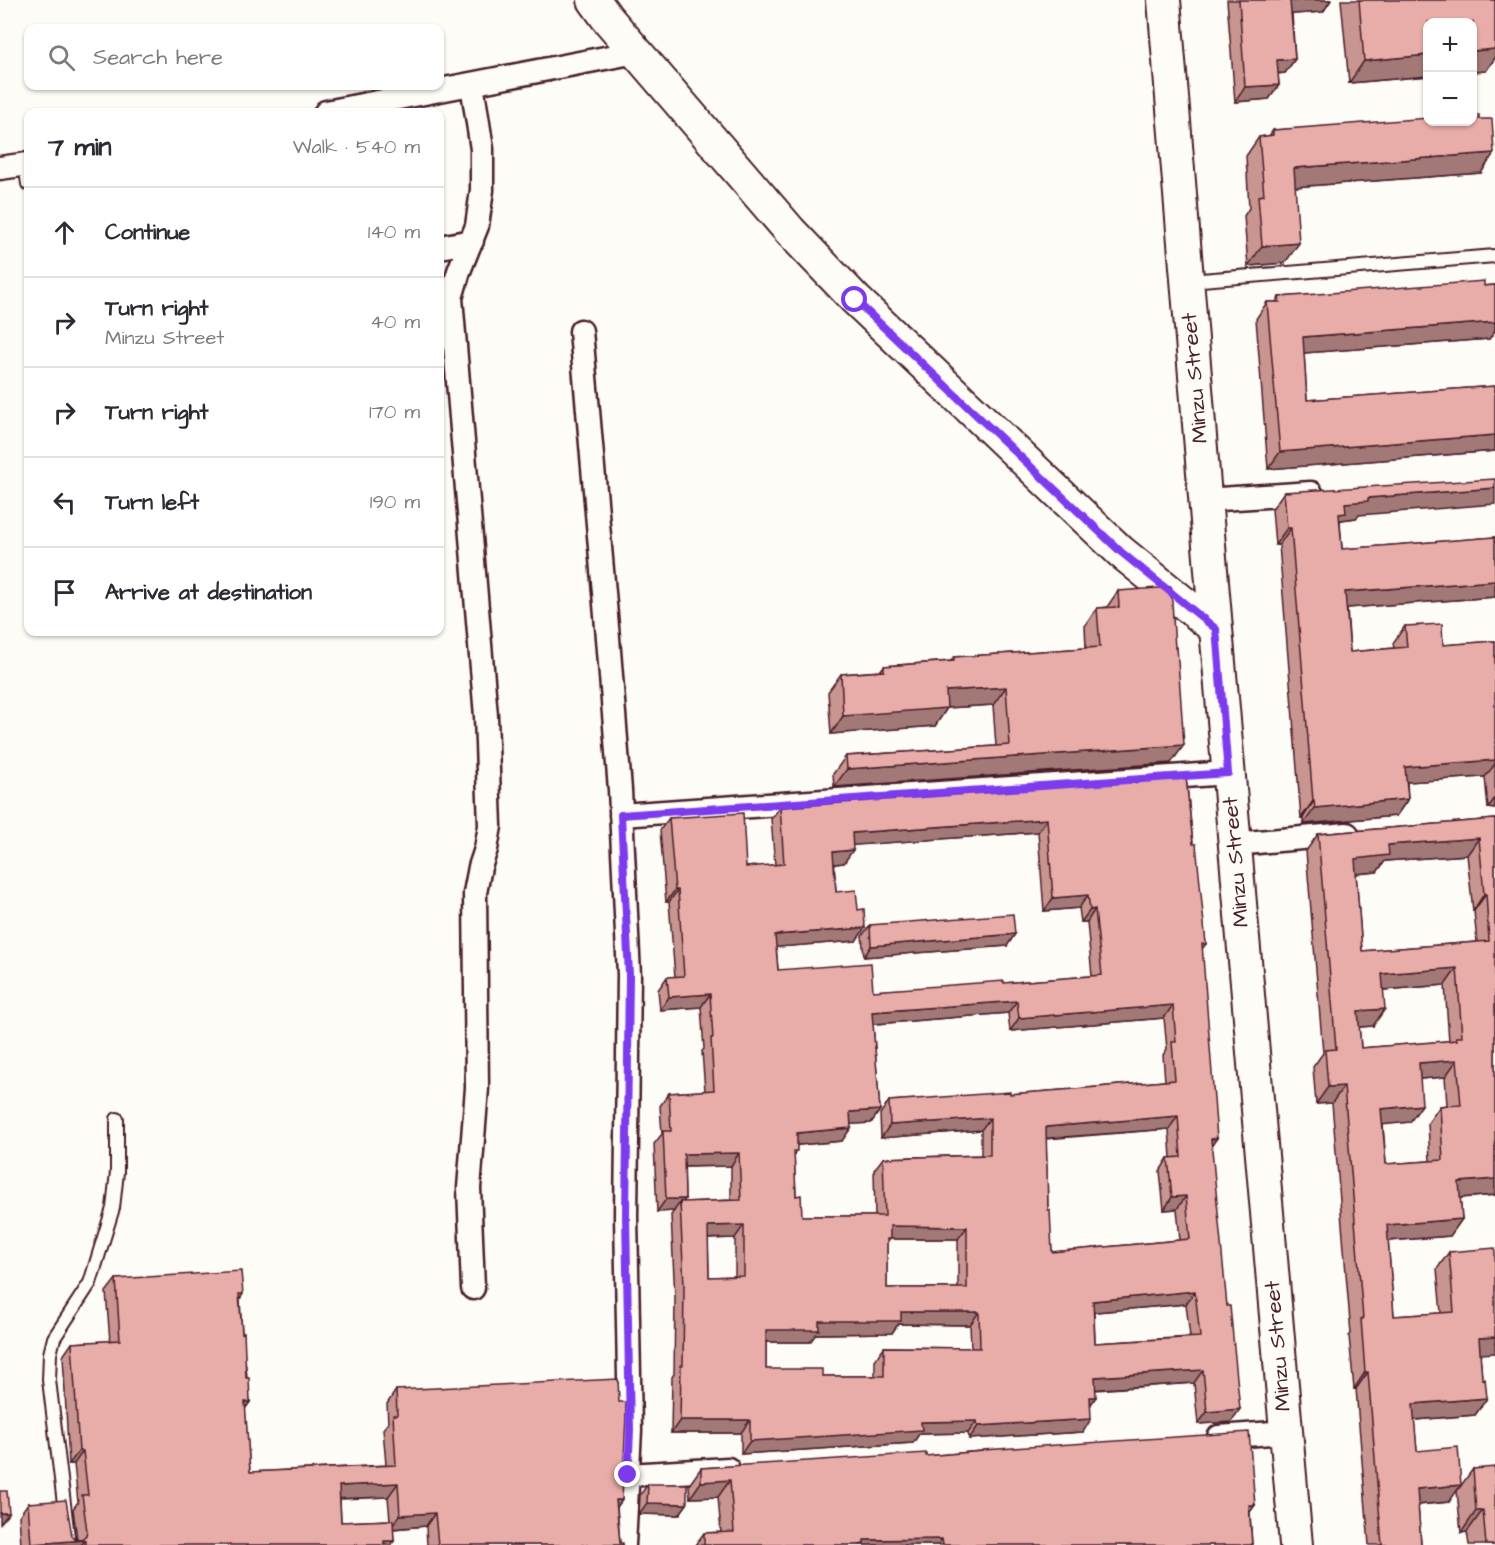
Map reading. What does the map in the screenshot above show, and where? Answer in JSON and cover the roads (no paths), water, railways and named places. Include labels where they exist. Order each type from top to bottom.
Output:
[{"type":"main road","points":[[594,0],[790,231],[855,300],[1121,552],[1216,629]]},
{"type":"main road","name":"Minzu Street","points":[[1164,0],[1234,844],[1296,1545]]},
{"type":"street","points":[[444,89],[636,52]]},
{"type":"street","points":[[472,84],[482,148],[482,190],[477,226],[451,298],[486,716],[490,826],[475,893],[477,1088],[470,1188],[472,1288]]},
{"type":"street","points":[[347,108],[441,90]]},
{"type":"street","points":[[0,168],[24,171]]},
{"type":"street","points":[[444,246],[472,241]]},
{"type":"street","points":[[581,331],[608,638],[621,815],[629,975],[626,1216],[630,1430],[624,1545]]},
{"type":"street","points":[[1205,500],[1333,492]]},
{"type":"street","points":[[621,815],[1228,773]]},
{"type":"street","points":[[1234,844],[1365,832]]},
{"type":"street","points":[[1194,1438],[1286,1432]]},
{"type":"street","points":[[628,1475],[747,1468]]},
{"type":"lane","points":[[1187,282],[1495,256]]},
{"type":"lane","points":[[69,1545],[50,1380],[50,1354],[54,1338],[90,1283],[113,1208],[117,1172],[117,1119]]}]
